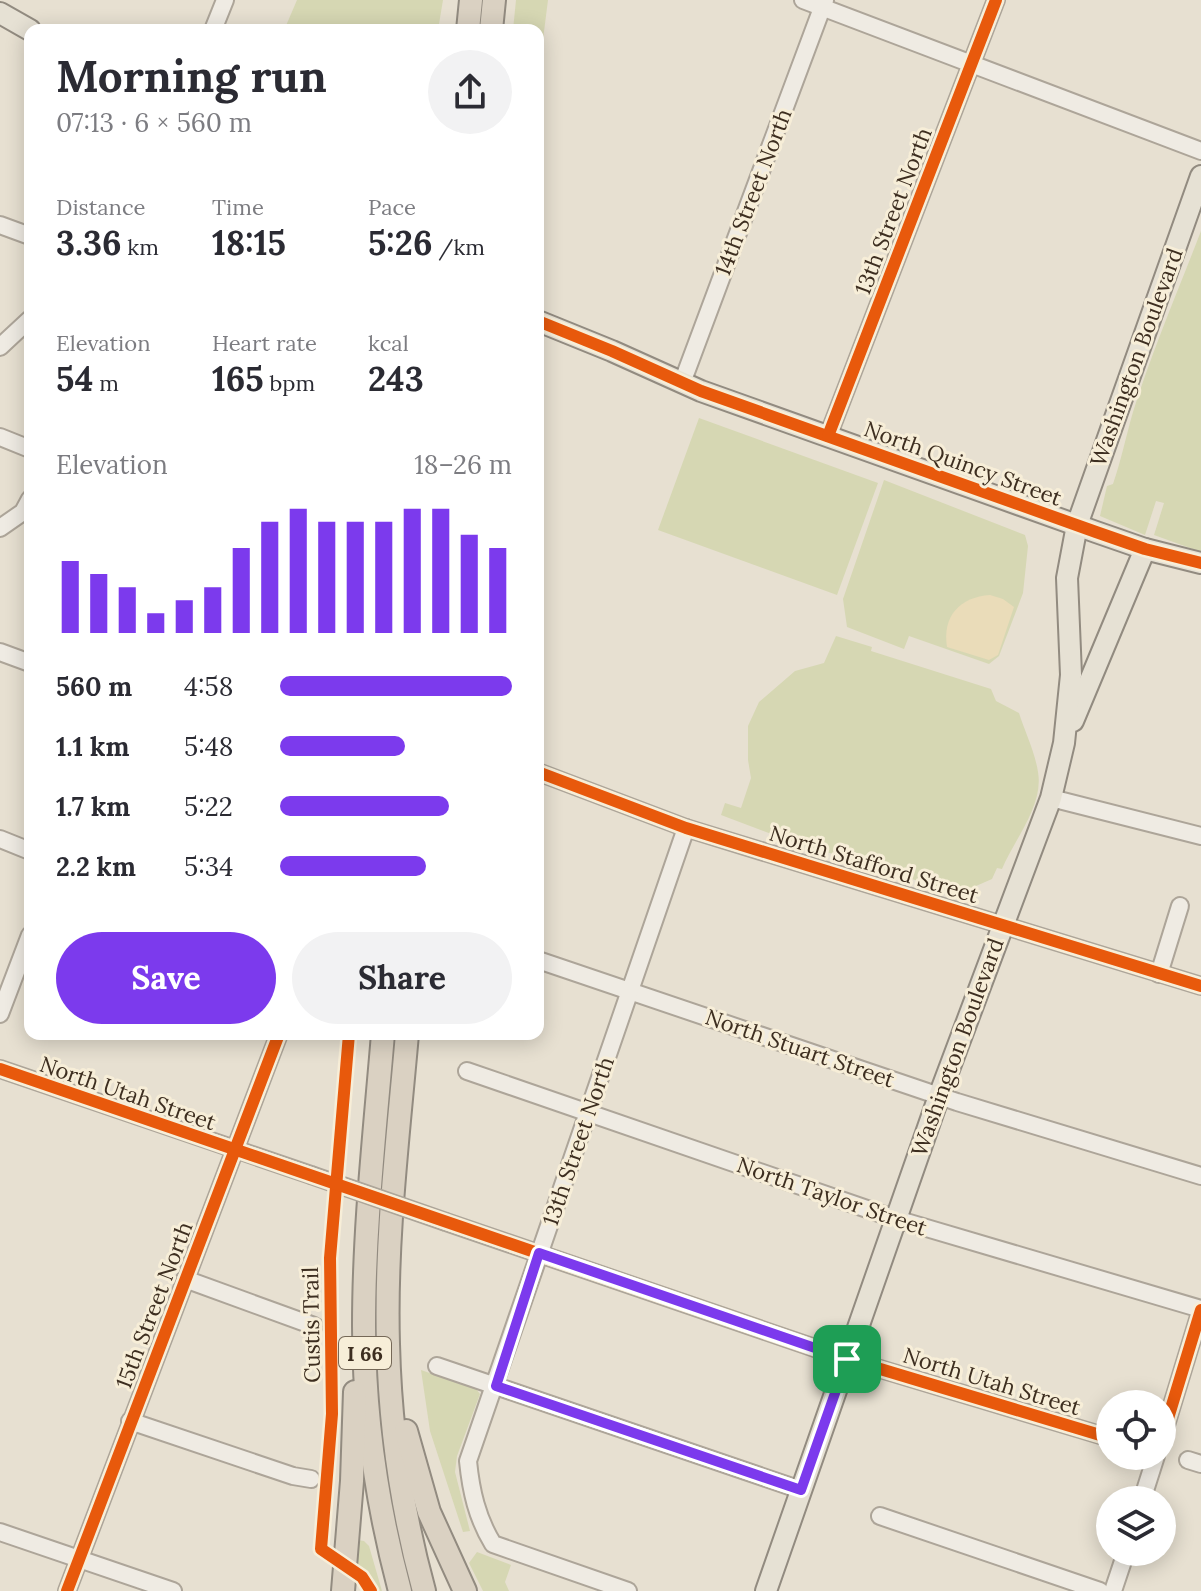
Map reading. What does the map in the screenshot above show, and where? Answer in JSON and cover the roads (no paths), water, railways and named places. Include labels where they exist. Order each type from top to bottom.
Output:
[{"type":"highway","points":[[469,24],[471,0]]},
{"type":"highway","points":[[492,24],[494,0]]},
{"type":"highway","name":"I 66","points":[[382,1040],[366,1252],[365,1358],[377,1482],[400,1591]]},
{"type":"highway","name":"I 66","points":[[407,1040],[390,1243],[388,1343],[394,1431],[408,1523],[424,1591]]},
{"type":"highway","points":[[343,1591],[352,1481],[357,1229],[376,1113]]},
{"type":"highway","points":[[390,1243],[400,1386],[411,1452],[432,1520],[465,1591]]},
{"type":"main road","points":[[0,13],[24,27]]},
{"type":"main road","name":"Washington Boulevard","points":[[766,1591],[939,1096],[1051,798],[1064,743],[1071,675],[1067,578],[1077,525],[1201,176]]},
{"type":"main road","name":"North Quincy Street","points":[[544,323],[675,380]]},
{"type":"main road","name":"North Quincy Street","points":[[544,333],[609,360],[675,380],[1145,549],[1201,563]]},
{"type":"main road","points":[[1064,743],[1145,549]]},
{"type":"street","points":[[215,24],[225,0]]},
{"type":"street","points":[[803,0],[824,4],[971,65],[1201,151]]},
{"type":"street","name":"13th Street North","points":[[828,436],[996,0]]},
{"type":"street","name":"14th Street North","points":[[675,380],[824,4]]},
{"type":"street","points":[[0,225],[24,234]]},
{"type":"street","points":[[0,347],[24,325]]},
{"type":"street","points":[[0,437],[24,447]]},
{"type":"street","points":[[0,528],[24,510]]},
{"type":"street","points":[[0,652],[24,661]]},
{"type":"street","name":"North Stafford Street","points":[[544,774],[686,828],[1201,986]]},
{"type":"street","points":[[1051,798],[1201,836]]},
{"type":"street","name":"13th Street North","points":[[628,1591],[493,1544],[481,1524],[470,1483],[468,1461],[686,828]]},
{"type":"street","points":[[0,839],[24,849]]},
{"type":"street","points":[[1159,974],[1180,906]]},
{"type":"street","points":[[0,1014],[24,951]]},
{"type":"street","name":"North Stuart Street","points":[[544,962],[939,1096],[1201,1176]]},
{"type":"street","name":"15th Street North","points":[[67,1591],[277,1040]]},
{"type":"street","name":"North Utah Street","points":[[0,1069],[847,1359],[1096,1434]]},
{"type":"street","name":"North Taylor Street","points":[[467,1071],[896,1219],[1201,1309]]},
{"type":"street","points":[[185,1279],[314,1326]]},
{"type":"street","points":[[1176,1392],[1201,1309]]},
{"type":"street","points":[[437,1366],[801,1490]]},
{"type":"street","points":[[130,1421],[293,1476],[311,1479]]},
{"type":"street","points":[[880,1516],[1100,1591]]},
{"type":"street","points":[[0,1532],[173,1591]]},
{"type":"street","points":[[1113,1591],[1121,1566]]}]
